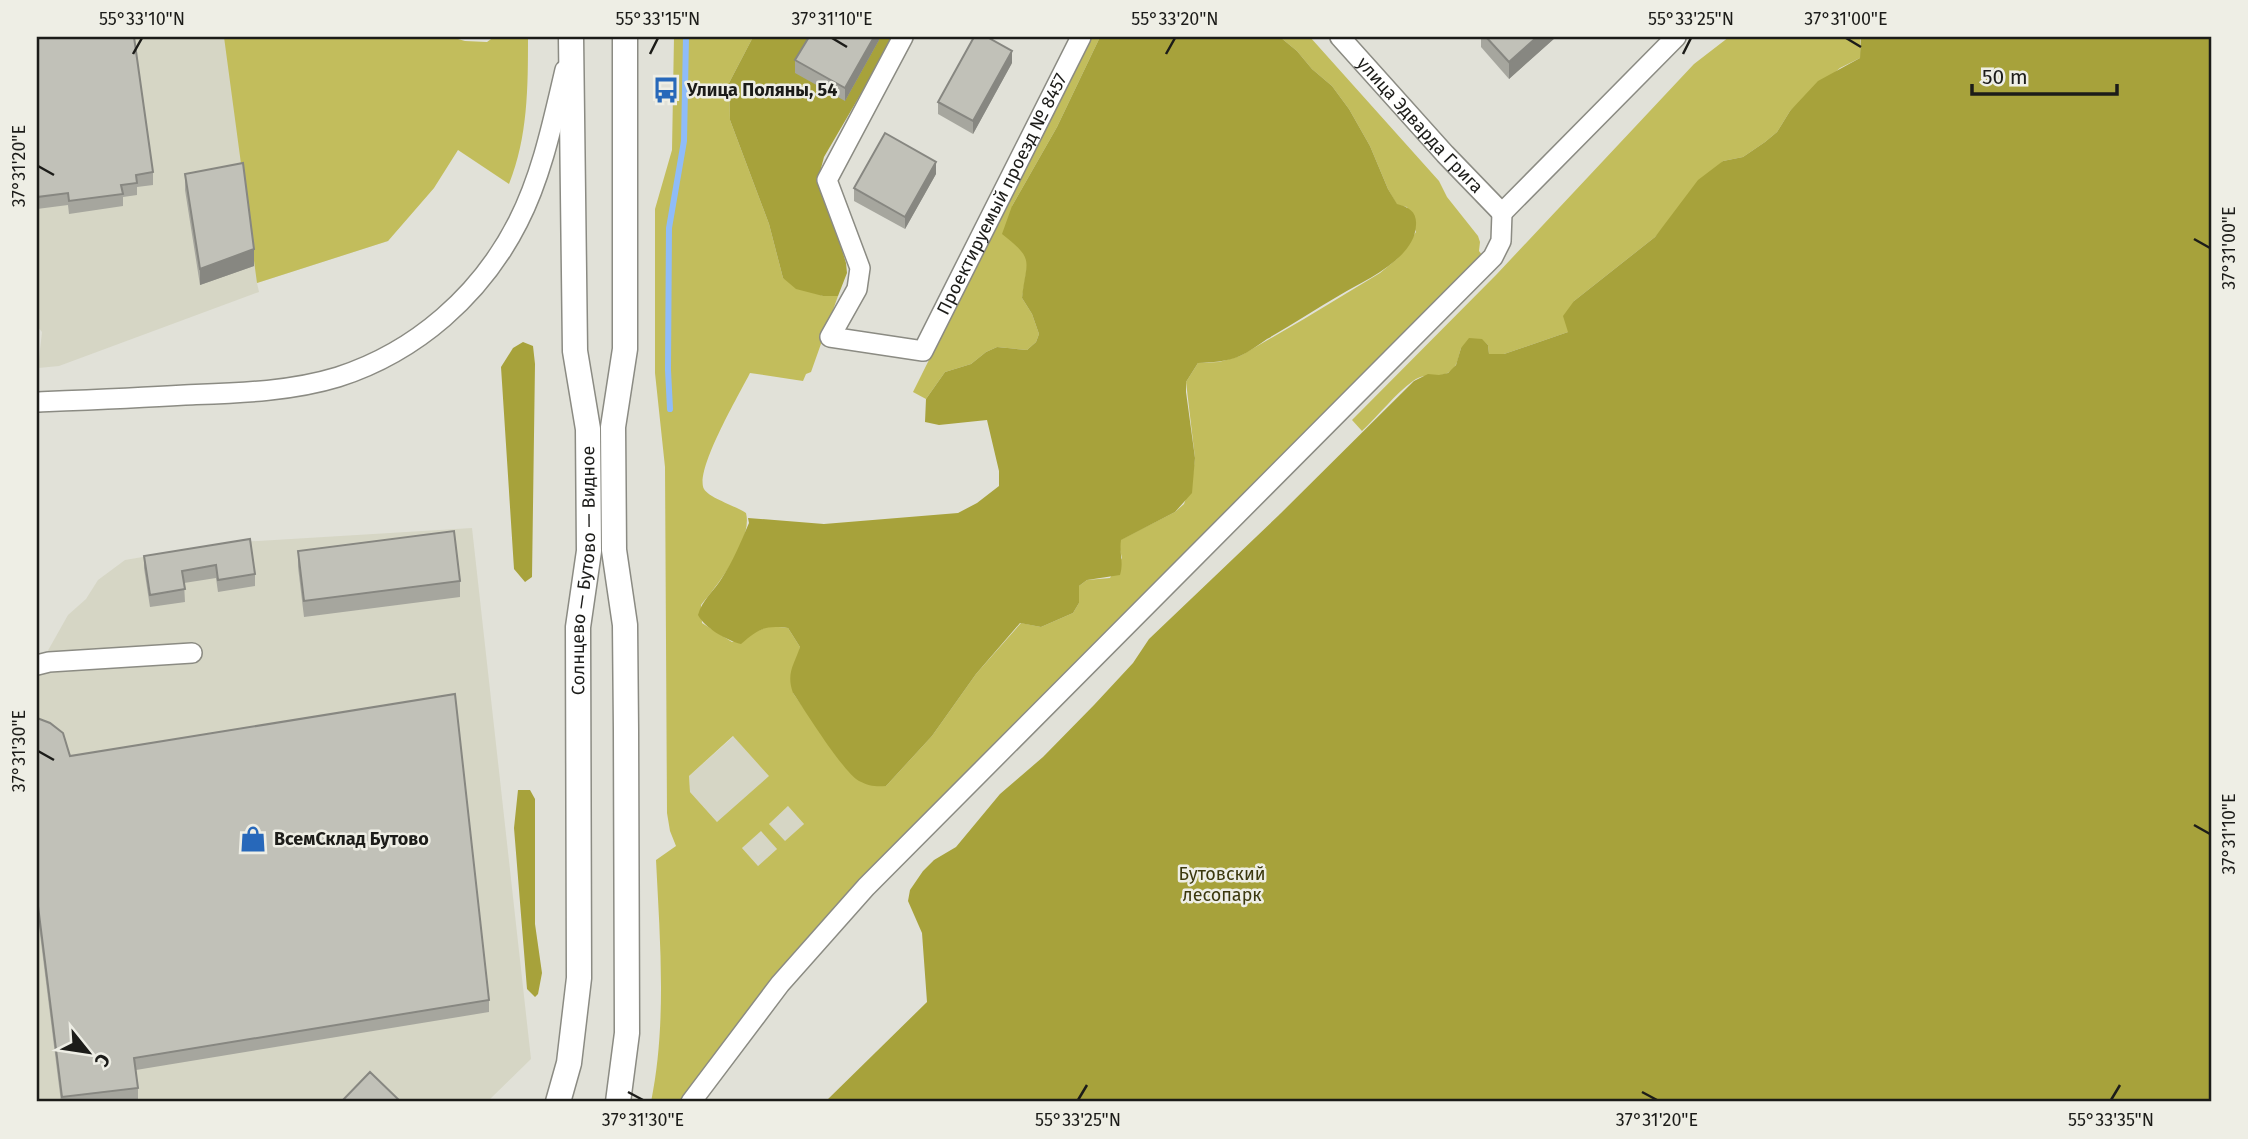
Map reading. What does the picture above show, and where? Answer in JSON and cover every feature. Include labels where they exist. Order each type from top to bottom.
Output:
[{"type":"main road","name":"Солнцево — Бутово — Видное","points":[[618,1102],[627,1033],[626,730],[625,625],[614,550],[613,428],[625,349],[625,37]]},
{"type":"main road","name":"Солнцево — Бутово — Видное","points":[[558,1102],[569,1063],[579,978],[578,627],[589,551],[588,429],[575,351],[571,41]]},
{"type":"street","name":"Проектируемый проезд № 8457","points":[[903,37],[827,180],[860,268],[856,289],[830,337],[923,351],[1081,37]]},
{"type":"street","name":"улица Эдварда Грига","points":[[1340,37],[1502,213]]},
{"type":"street","points":[[691,1102],[780,984],[866,887],[1493,257],[1502,233],[1502,213],[1676,37]]},
{"type":"street","points":[[37,402],[211,394],[293,387],[365,367],[411,342],[443,318],[476,286],[515,228],[541,161],[571,41]]},
{"type":"street","points":[[37,665],[192,653]]},
{"type":"shaded area","points":[[37,37],[451,37],[434,188],[388,241],[257,283],[259,292],[59,366],[38,368],[42,332],[37,326]]},
{"type":"shaded area","points":[[224,37],[451,37],[487,42],[494,37],[528,37],[523,130],[509,184],[458,150],[434,188],[388,241],[257,283]]},
{"type":"shaded area","points":[[674,37],[753,37],[729,83],[730,120],[769,224],[783,278],[823,296],[838,296],[811,372],[806,374],[803,381],[750,373],[712,450],[703,480],[704,489],[711,496],[746,513],[747,524],[732,562],[701,605],[702,623],[732,642],[769,626],[788,628],[800,647],[793,693],[819,730],[886,786],[932,736],[976,674],[1021,623],[1041,627],[1073,613],[1079,603],[1079,586],[1087,580],[1110,578],[1122,558],[1120,540],[1175,512],[1184,504],[1192,481],[1195,458],[1186,382],[1198,363],[1219,362],[1240,356],[1304,319],[1380,273],[1397,259],[1416,232],[1407,207],[1397,205],[1370,146],[1349,109],[1332,86],[1280,37],[1310,37],[1439,181],[1447,197],[1478,236],[1479,251],[1482,255],[1062,681],[682,1102],[651,1102],[661,1012],[656,860],[676,846],[667,813],[665,467],[655,373],[655,209],[672,150]],"holes":[[[733,736],[769,776],[717,822],[690,792],[689,776]],[[788,806],[804,824],[785,841],[769,824]],[[761,831],[777,849],[758,866],[742,848]]]},
{"type":"shaded area","points":[[1090,37],[1100,37],[1057,127],[1012,206],[1028,262],[1022,298],[1032,314],[1039,334],[1036,342],[1027,350],[997,347],[971,364],[945,372],[926,399],[913,392]]},
{"type":"shaded area","points":[[1729,37],[1861,37],[1861,55],[1840,68],[1790,111],[1777,132],[1765,142],[1743,157],[1723,161],[1655,237],[1574,301],[1568,332],[1504,354],[1489,355],[1488,345],[1481,339],[1461,348],[1452,370],[1413,381],[1362,431],[1352,420],[1496,275],[1694,64]]},
{"type":"shaded area","points":[[472,528],[531,1059],[487,1102],[37,1102],[37,670],[68,615],[86,599],[98,580],[125,560],[225,543]]},
{"type":"shaded area","points":[[734,736],[770,776],[718,823],[690,792],[689,776]]},
{"type":"shaded area","points":[[788,806],[804,824],[785,842],[769,824]]},
{"type":"shaded area","points":[[761,830],[777,849],[758,866],[742,848]]},
{"type":"green space","points":[[753,37],[894,37],[824,157],[820,172],[846,263],[847,273],[838,296],[823,296],[796,289],[783,278],[769,224],[730,120],[729,83]]},
{"type":"green space","points":[[1100,37],[1280,37],[1332,86],[1349,109],[1397,204],[1414,213],[1416,225],[1413,237],[1407,248],[1387,267],[1247,352],[1230,359],[1198,363],[1186,382],[1195,458],[1192,493],[1175,512],[1121,540],[1120,575],[1087,580],[1079,586],[1079,603],[1073,613],[1041,627],[1020,623],[976,674],[932,736],[886,786],[866,784],[859,781],[844,766],[793,693],[791,674],[800,647],[788,628],[762,629],[741,644],[716,633],[698,615],[733,558],[749,523],[748,518],[824,524],[958,513],[999,486],[999,471],[987,420],[939,425],[925,422],[926,399],[945,372],[971,364],[997,347],[1027,350],[1036,342],[1039,334],[1032,314],[1022,298],[1026,262],[1020,250],[1002,234],[1012,206],[1057,127]]},
{"type":"green space","name":"Бутовский лесопарк","points":[[1861,37],[2211,37],[2211,1102],[825,1102],[927,1002],[922,933],[908,901],[910,890],[923,871],[934,860],[956,847],[1000,794],[1043,757],[1133,663],[1149,639],[1414,381],[1428,374],[1448,373],[1456,365],[1461,348],[1469,338],[1482,339],[1488,345],[1489,354],[1504,354],[1568,332],[1563,316],[1574,301],[1655,237],[1698,180],[1723,161],[1743,157],[1765,142],[1777,132],[1790,111],[1818,81],[1860,58]]},
{"type":"green space","points":[[523,342],[533,346],[535,364],[532,577],[525,582],[514,569],[501,367],[513,348]]},
{"type":"green space","points":[[518,790],[530,790],[535,799],[535,924],[542,973],[535,997],[527,989],[514,828]]},
{"type":"building","points":[[37,37],[134,37],[153,172],[136,175],[137,183],[121,185],[123,194],[69,201],[68,193],[37,197]]},
{"type":"building","points":[[809,37],[874,37],[845,88],[795,60]]},
{"type":"building","points":[[974,37],[987,37],[1012,51],[973,121],[938,102]]},
{"type":"building","points":[[1486,37],[1537,37],[1509,62]]},
{"type":"building","points":[[885,133],[936,162],[905,217],[854,188]]},
{"type":"building","points":[[243,163],[254,249],[200,269],[185,174]]},
{"type":"building","points":[[454,531],[460,581],[304,601],[298,551]]},
{"type":"building","points":[[250,539],[255,574],[218,580],[216,565],[182,571],[185,589],[150,595],[144,556]]},
{"type":"building","name":"ВсемСклад Бутово","points":[[455,694],[489,1000],[134,1058],[138,1088],[62,1097],[37,898],[37,718],[50,723],[63,733],[70,756]]},
{"type":"building","points":[[370,1072],[401,1102],[341,1102]]},
{"type":"waterway","points":[[670,409],[669,228],[684,141],[686,37]]},
{"type":"place","name":"Улица Поляны, 54","points":[[666,90]]},
{"type":"place","name":"ВсемСклад Бутово","points":[[253,839]]}]
